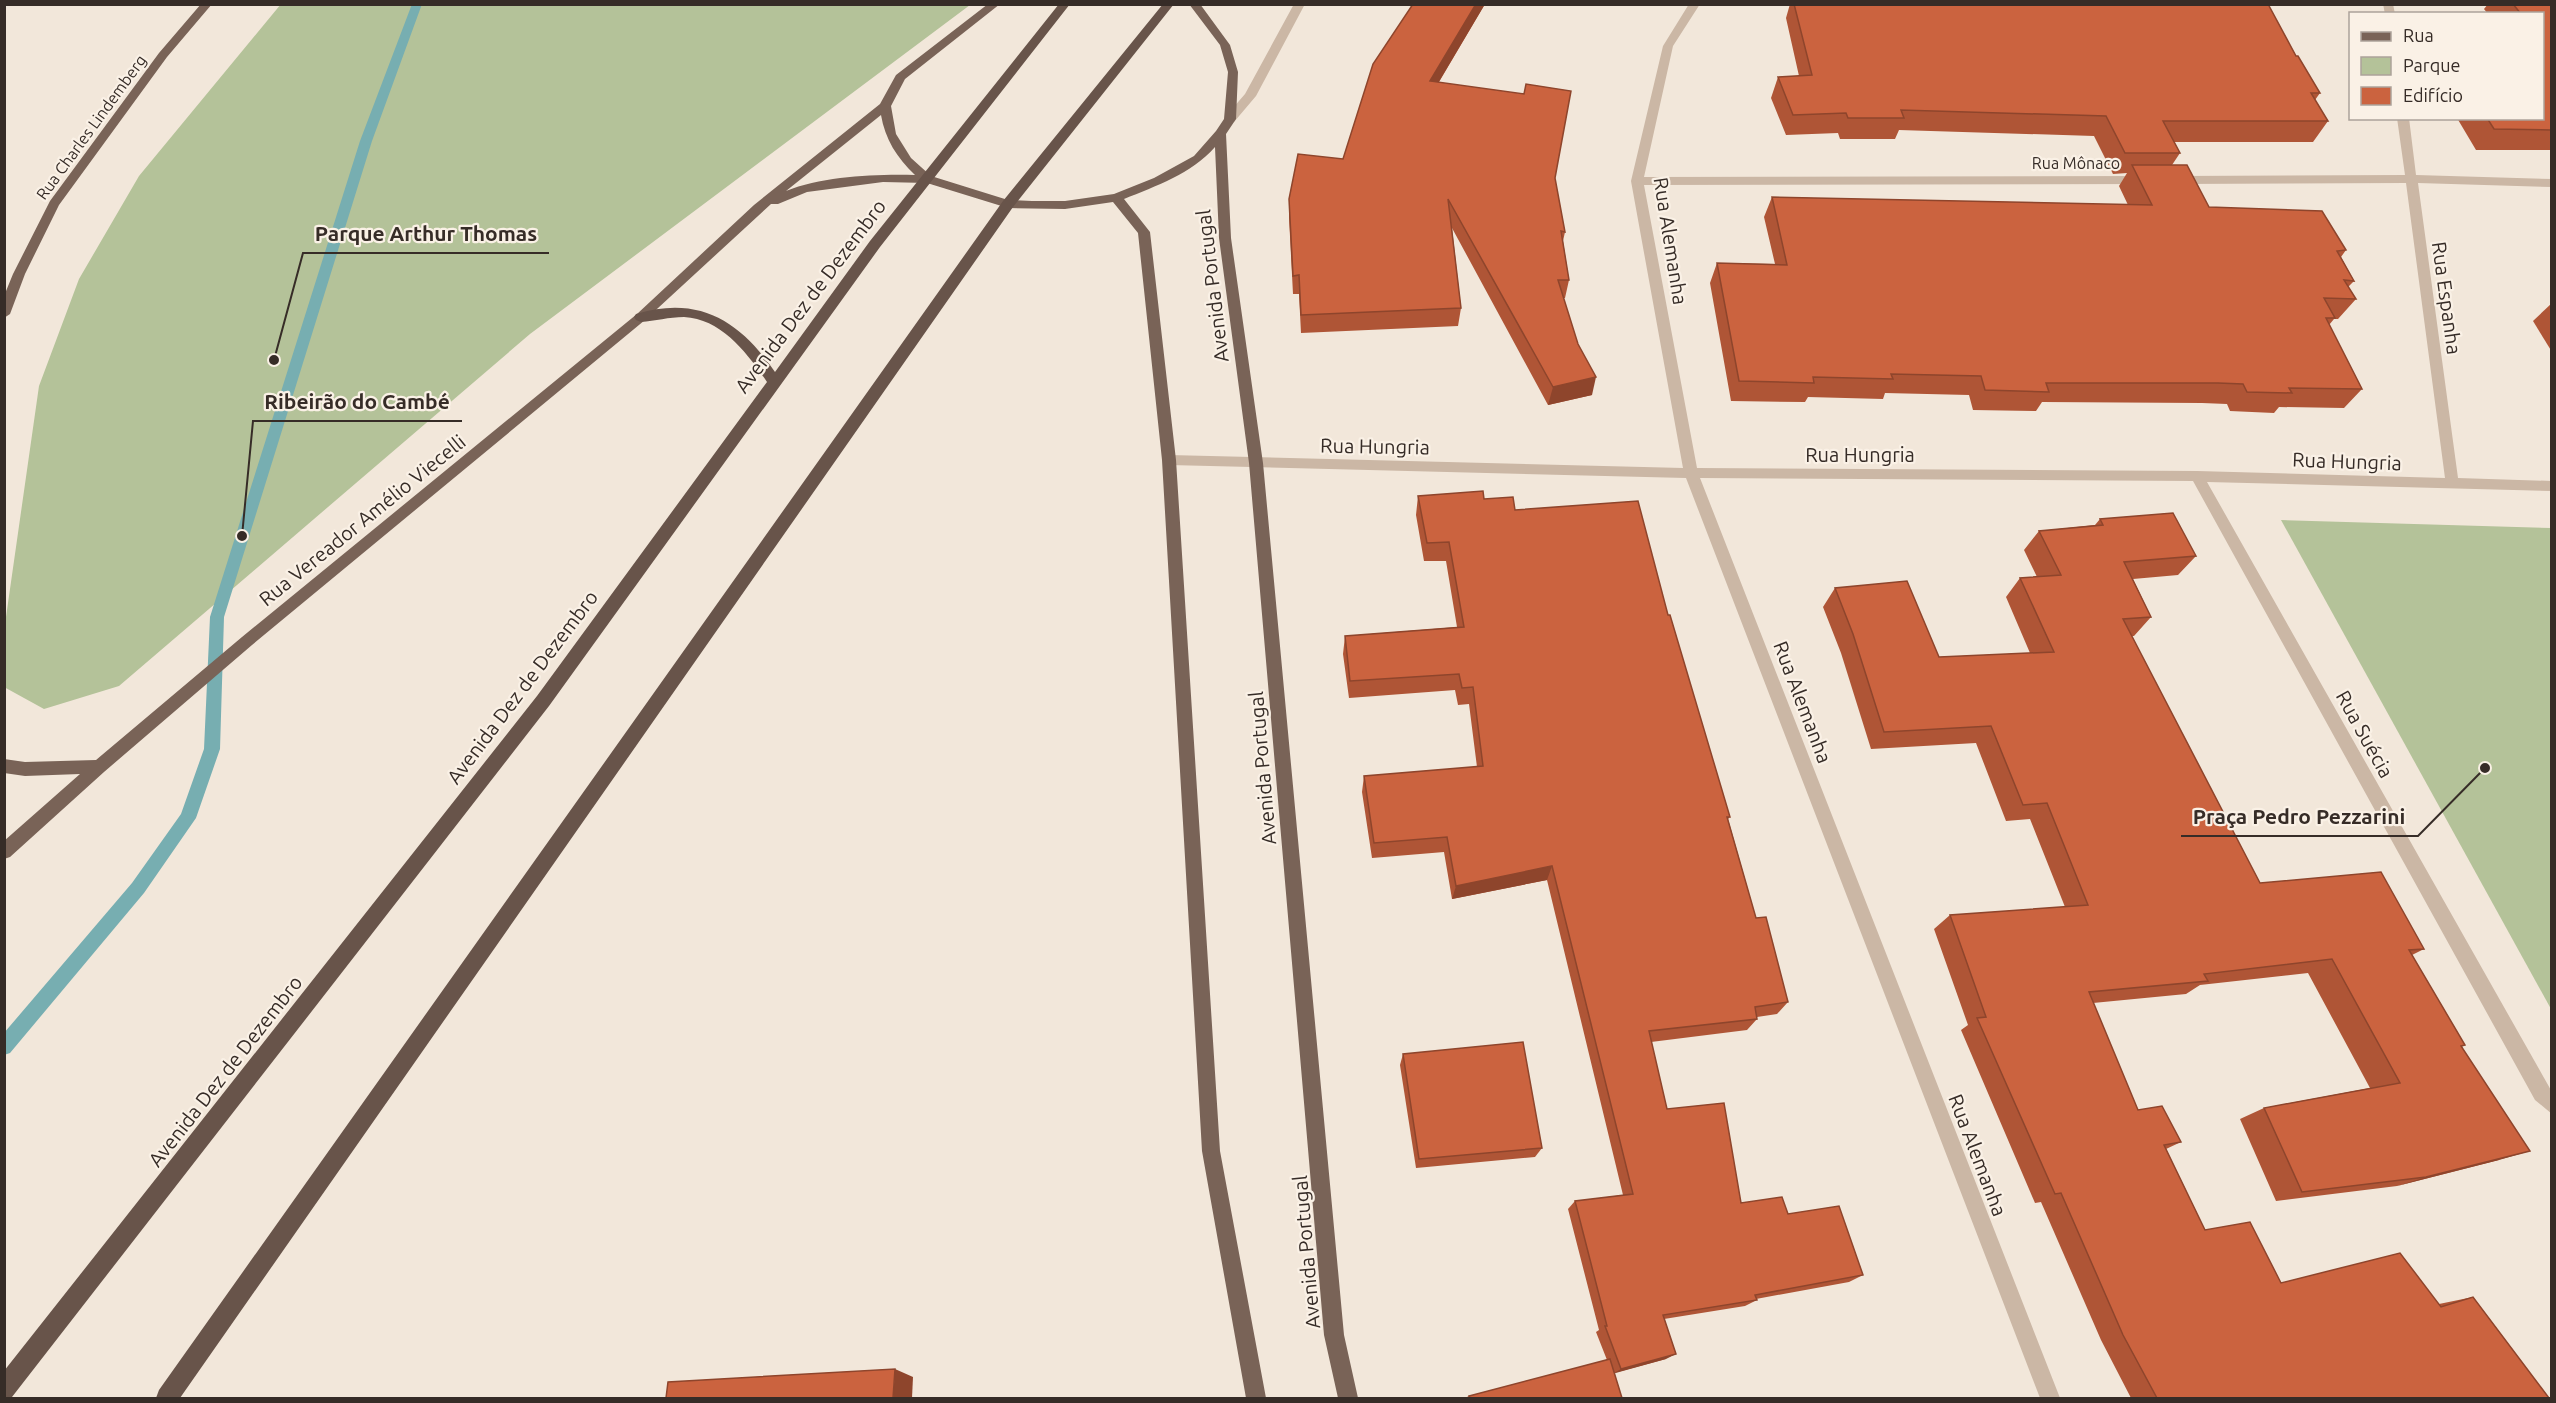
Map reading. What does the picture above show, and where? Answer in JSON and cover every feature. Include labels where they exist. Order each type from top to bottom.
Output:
[{"type":"highway","name":"Avenida Dez de Dezembro","points":[[4,1389],[543,701],[875,244],[1065,4]]},
{"type":"highway","points":[[167,1398],[1008,204],[1169,4]]},
{"type":"highway","points":[[641,317],[688,313],[723,324],[751,347],[774,382]]},
{"type":"main road","name":"Rua Charles Lindemberg","points":[[4,314],[19,274],[54,204],[163,55],[207,4]]},
{"type":"main road","points":[[995,4],[936,47],[900,77],[885,106],[890,134],[907,161],[927,179],[1008,204],[1065,205],[1116,198],[1158,181],[1198,159],[1230,119],[1233,72],[1226,45],[1194,4]]},
{"type":"main road","name":"Rua Vereador Amélio Viecelli","points":[[4,852],[99,767],[247,641],[641,317],[758,208],[885,106]]},
{"type":"main road","name":"Avenida Portugal","points":[[1220,134],[1225,238],[1256,463],[1333,1323],[1348,1398]]},
{"type":"main road","name":"Rua Vereador Amélio Viecelli","points":[[758,208],[805,188],[883,178],[927,179]]},
{"type":"main road","points":[[1116,198],[1144,232],[1169,460],[1211,1151],[1256,1398]]},
{"type":"main road","points":[[4,766],[25,769],[99,767]]},
{"type":"street","points":[[1230,119],[1250,96],[1300,4]]},
{"type":"street","name":"Rua Alemanha","points":[[1695,4],[1668,46],[1637,181],[1691,473],[2050,1398]]},
{"type":"street","name":"Rua Espanha","points":[[2403,120],[2452,483]]},
{"type":"street","name":"Rua Mônaco","points":[[1637,181],[2412,179],[2552,183]]},
{"type":"street","name":"Rua Hungria","points":[[1169,460],[1691,473],[2197,476],[2552,486]]},
{"type":"street","name":"Rua Suécia","points":[[2197,476],[2541,1094],[2552,1105]]},
{"type":"green space","points":[[281,4],[970,5],[530,334],[119,686],[44,709],[4,687],[5,624],[39,386],[79,279],[139,176]]},
{"type":"green space","points":[[2281,520],[2551,528],[2551,1009]]},
{"type":"building","points":[[1413,4],[1476,4],[1430,81],[1524,94],[1526,84],[1571,91],[1555,178],[1565,232],[1561,231],[1569,280],[1558,280],[1578,344],[1596,377],[1553,387],[1448,199],[1461,308],[1301,315],[1299,275],[1293,276],[1289,199],[1298,154],[1343,159],[1373,64]]},
{"type":"building","points":[[1794,4],[2268,4],[2296,56],[2320,93],[2311,93],[2328,121],[2163,121],[2180,153],[2125,153],[2106,116],[1901,110],[1904,118],[1848,118],[1846,113],[1793,115],[1778,77],[1812,75]]},
{"type":"building","points":[[2513,4],[2552,4],[2552,130],[2494,129],[2488,120],[2544,120],[2544,12],[2519,12]]},
{"type":"building","points":[[2132,165],[2187,165],[2209,207],[2322,211],[2346,250],[2337,251],[2354,281],[2344,280],[2356,299],[2324,298],[2335,318],[2326,318],[2362,389],[2289,388],[2292,393],[2247,392],[2243,384],[2046,383],[2049,392],[1985,390],[1981,376],[1891,374],[1893,379],[1813,377],[1814,383],[1739,381],[1717,263],[1787,265],[1772,197],[2152,205]]},
{"type":"building","points":[[1483,491],[1484,499],[1513,497],[1515,510],[1638,501],[1668,615],[1670,615],[1730,817],[1727,817],[1756,918],[1766,917],[1788,1002],[1755,1007],[1757,1019],[1649,1031],[1667,1109],[1724,1103],[1741,1203],[1782,1197],[1788,1214],[1839,1206],[1863,1275],[1755,1295],[1757,1300],[1663,1315],[1676,1354],[1621,1369],[1605,1326],[1607,1326],[1575,1201],[1633,1194],[1552,866],[1456,886],[1447,837],[1374,843],[1364,776],[1483,766],[1473,687],[1462,688],[1459,674],[1350,681],[1345,636],[1464,627],[1449,542],[1427,543],[1418,496]]},
{"type":"building","points":[[2173,513],[2196,556],[2124,562],[2151,617],[2123,619],[2260,883],[2381,872],[2424,949],[2409,950],[2465,1045],[2461,1046],[2530,1151],[2426,1177],[2302,1192],[2264,1108],[2400,1083],[2332,959],[2204,974],[2208,981],[2089,992],[2138,1110],[2162,1106],[2181,1142],[2164,1145],[2205,1230],[2250,1222],[2281,1283],[2400,1253],[2441,1307],[2473,1297],[2549,1398],[2157,1398],[2123,1335],[2061,1193],[2055,1194],[1977,1018],[1986,1017],[1950,915],[2088,905],[2047,803],[2023,805],[1991,726],[1884,732],[1853,634],[1835,588],[1907,581],[1939,657],[2054,652],[2020,578],[2061,575],[2039,531],[2103,525],[2100,519]]},
{"type":"building","points":[[1523,1042],[1542,1148],[1419,1159],[1403,1054]]},
{"type":"building","points":[[1610,1359],[1622,1398],[1470,1398],[1469,1396]]},
{"type":"building","points":[[895,1369],[893,1398],[666,1398],[668,1382]]},
{"type":"waterway","points":[[4,1047],[138,888],[188,818],[212,749],[217,617],[366,141],[417,4]]},
{"type":"place","name":"Parque Arthur Thomas","points":[[274,360]]},
{"type":"place","name":"Ribeirão do Cambé","points":[[242,536]]},
{"type":"place","name":"Praça Pedro Pezzarini","points":[[2485,768]]}]
